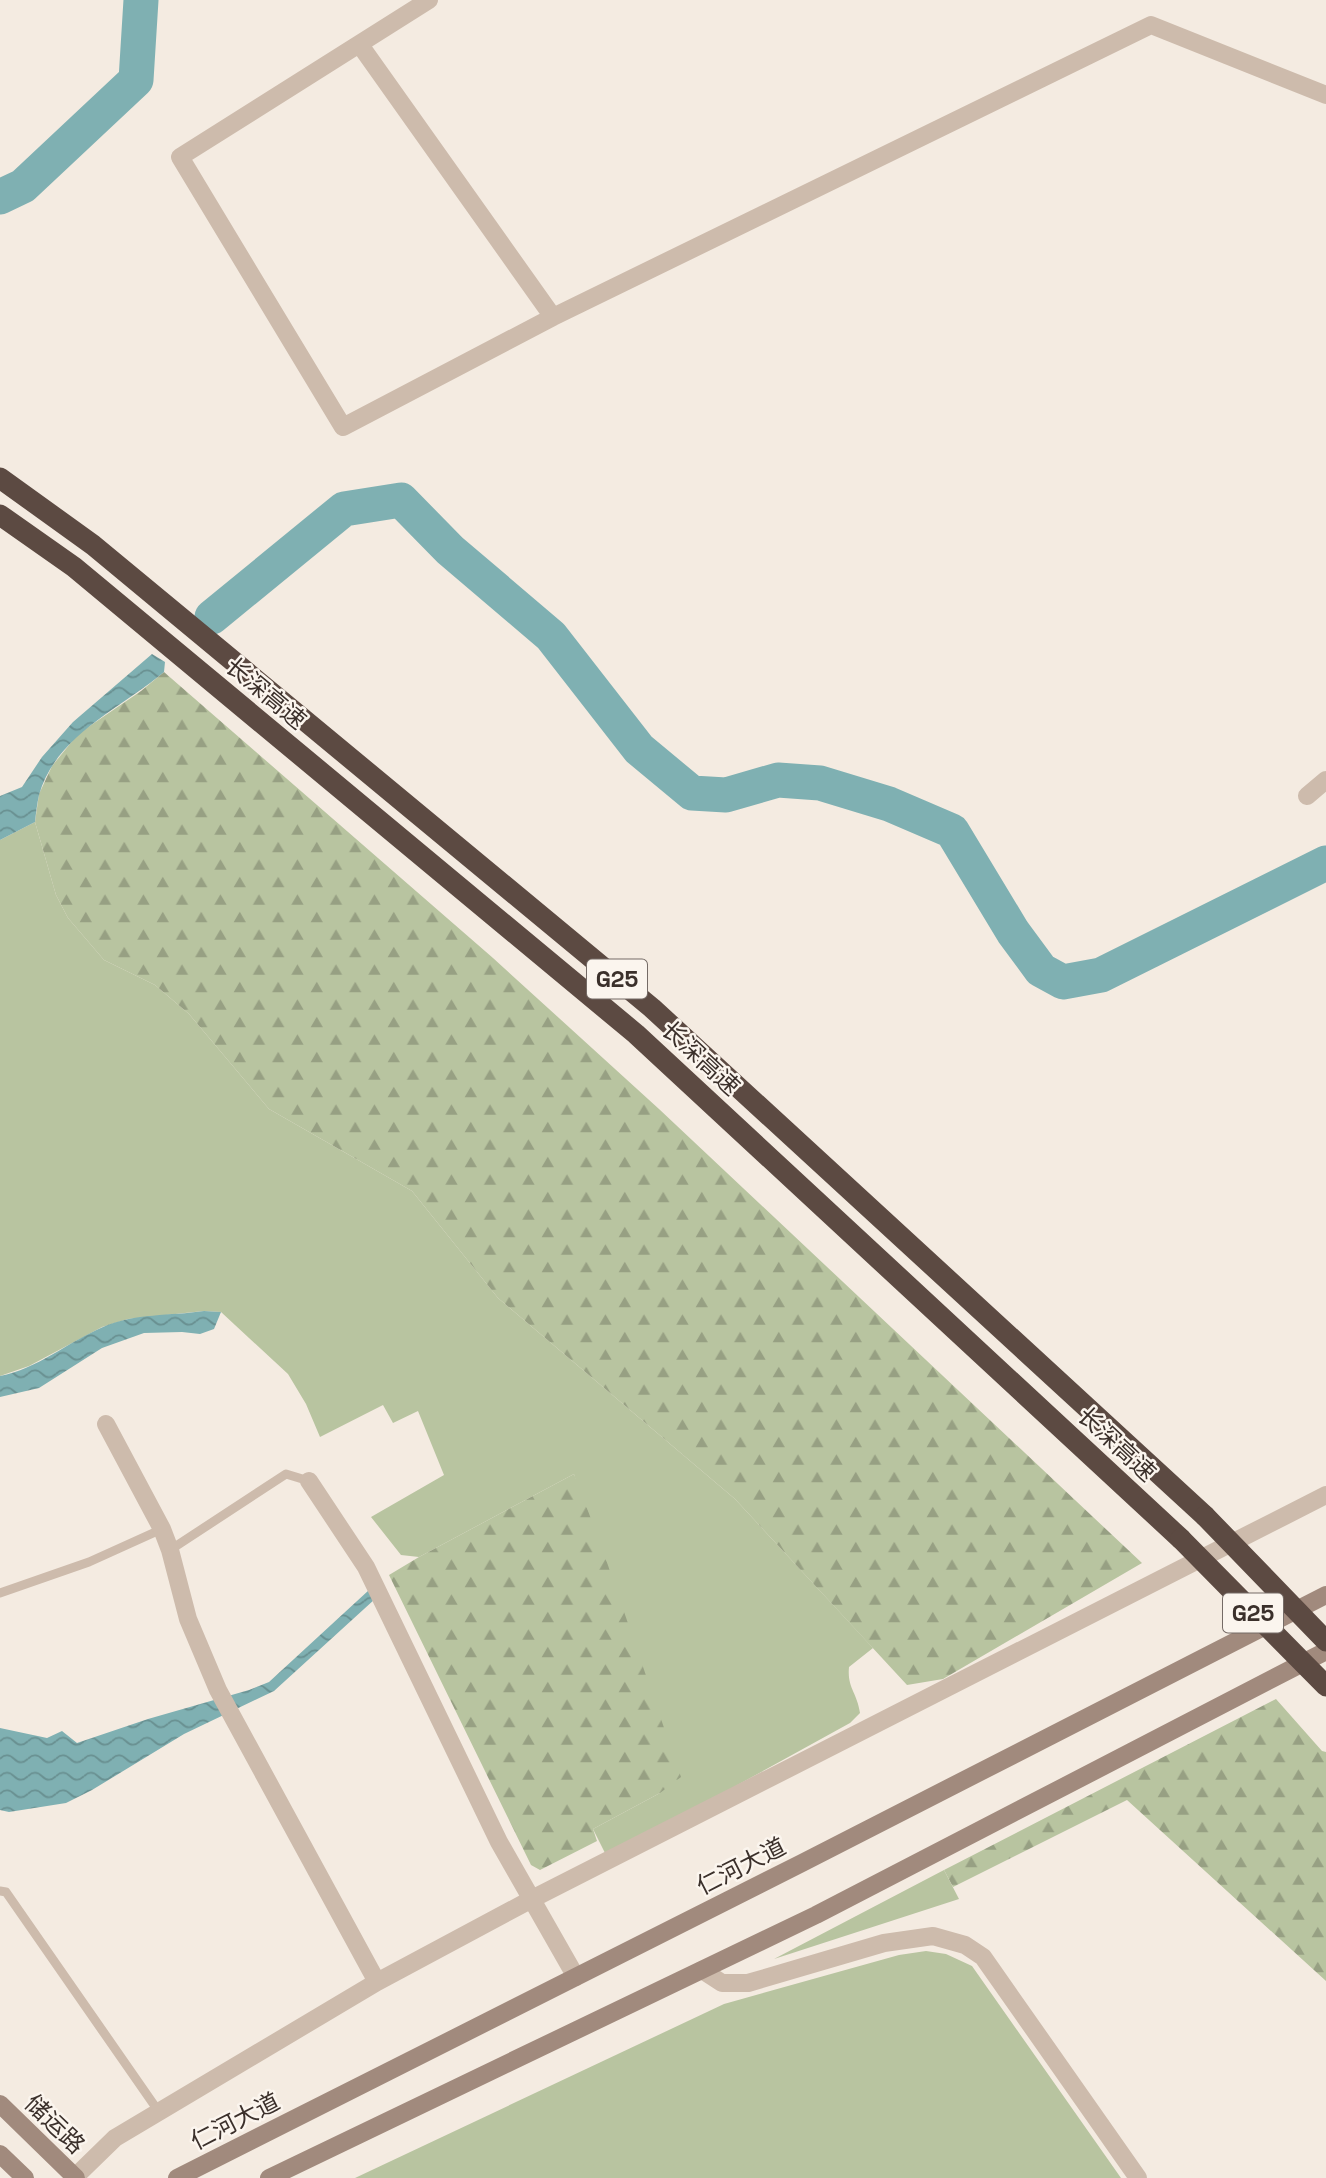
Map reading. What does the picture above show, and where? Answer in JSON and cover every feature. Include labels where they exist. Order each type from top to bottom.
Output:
[{"type":"highway","name":"长深高速","points":[[0,478],[93,545],[652,1008],[1205,1516],[1326,1641]]},
{"type":"highway","name":"长深高速","points":[[0,515],[74,567],[636,1034],[1181,1539],[1326,1686]]},
{"type":"main road","name":"仁河大道","points":[[177,2178],[1326,1595]]},
{"type":"main road","points":[[269,2178],[816,1915],[1326,1651]]},
{"type":"main road","name":"储运路","points":[[0,2105],[75,2178]]},
{"type":"main road","points":[[0,2154],[25,2178]]},
{"type":"street","points":[[429,0],[180,157],[344,427],[552,317],[1151,25],[1326,95]]},
{"type":"street","points":[[360,45],[552,317]]},
{"type":"street","points":[[1307,796],[1326,780]]},
{"type":"street","points":[[106,1424],[162,1528],[188,1619],[218,1690],[376,1982]]},
{"type":"street","points":[[309,1481],[366,1567],[499,1842],[576,1977]]},
{"type":"street","points":[[75,2178],[115,2138],[376,1982],[532,1899],[1326,1495]]},
{"type":"street","points":[[702,1970],[722,1983],[748,1983],[884,1943],[933,1936],[964,1945],[983,1957],[1138,2178]]},
{"type":"lane","points":[[170,1550],[286,1474],[309,1481]]},
{"type":"lane","points":[[0,1593],[89,1562],[162,1528]]},
{"type":"lane","points":[[0,1891],[6,1892],[159,2112]]},
{"type":"green space","points":[[164,672],[493,958],[659,1109],[1142,1563],[943,1679],[907,1685],[735,1499],[498,1298],[412,1191],[269,1109],[189,1014],[155,985],[104,960],[68,918],[56,895],[35,822],[39,794],[52,766],[78,734]]},
{"type":"green space","points":[[35,822],[56,895],[68,918],[104,960],[155,985],[189,1014],[269,1109],[412,1191],[498,1298],[735,1499],[873,1648],[849,1667],[849,1680],[860,1713],[850,1723],[607,1857],[593,1829],[660,1793],[574,1474],[419,1557],[401,1555],[371,1517],[444,1475],[418,1411],[393,1423],[383,1405],[320,1437],[306,1404],[288,1374],[221,1312],[204,1311],[128,1319],[102,1327],[29,1366],[0,1376],[0,840]]},
{"type":"green space","points":[[574,1474],[681,1777],[660,1793],[593,1829],[597,1841],[540,1870],[531,1865],[389,1575]]},
{"type":"green space","points":[[1276,1699],[1322,1751],[1326,1752],[1326,1981],[1127,1800],[953,1887],[944,1870]]},
{"type":"green space","points":[[944,1870],[959,1899],[774,1959]]},
{"type":"green space","points":[[926,1951],[946,1954],[972,1966],[1121,2178],[355,2178],[724,2004],[899,1955]]},
{"type":"water","points":[[152,654],[165,662],[164,672],[74,739],[47,774],[39,795],[35,822],[0,840],[0,796],[22,787],[42,757],[73,722]]},
{"type":"water","points":[[221,1312],[214,1329],[200,1334],[144,1333],[102,1348],[39,1388],[0,1397],[0,1376],[27,1368],[103,1327],[140,1317]]},
{"type":"water","points":[[369,1590],[375,1599],[274,1691],[184,1734],[66,1803],[9,1812],[0,1810],[0,1728],[47,1738],[62,1731],[77,1743],[249,1690],[269,1682]]},
{"type":"waterway","points":[[0,197],[23,186],[136,80],[141,0]]},
{"type":"waterway","points":[[212,617],[344,509],[401,500],[450,550],[551,636],[639,749],[692,793],[726,795],[778,780],[820,783],[889,804],[952,831],[1013,932],[1041,970],[1063,982],[1101,975],[1326,863]]}]
